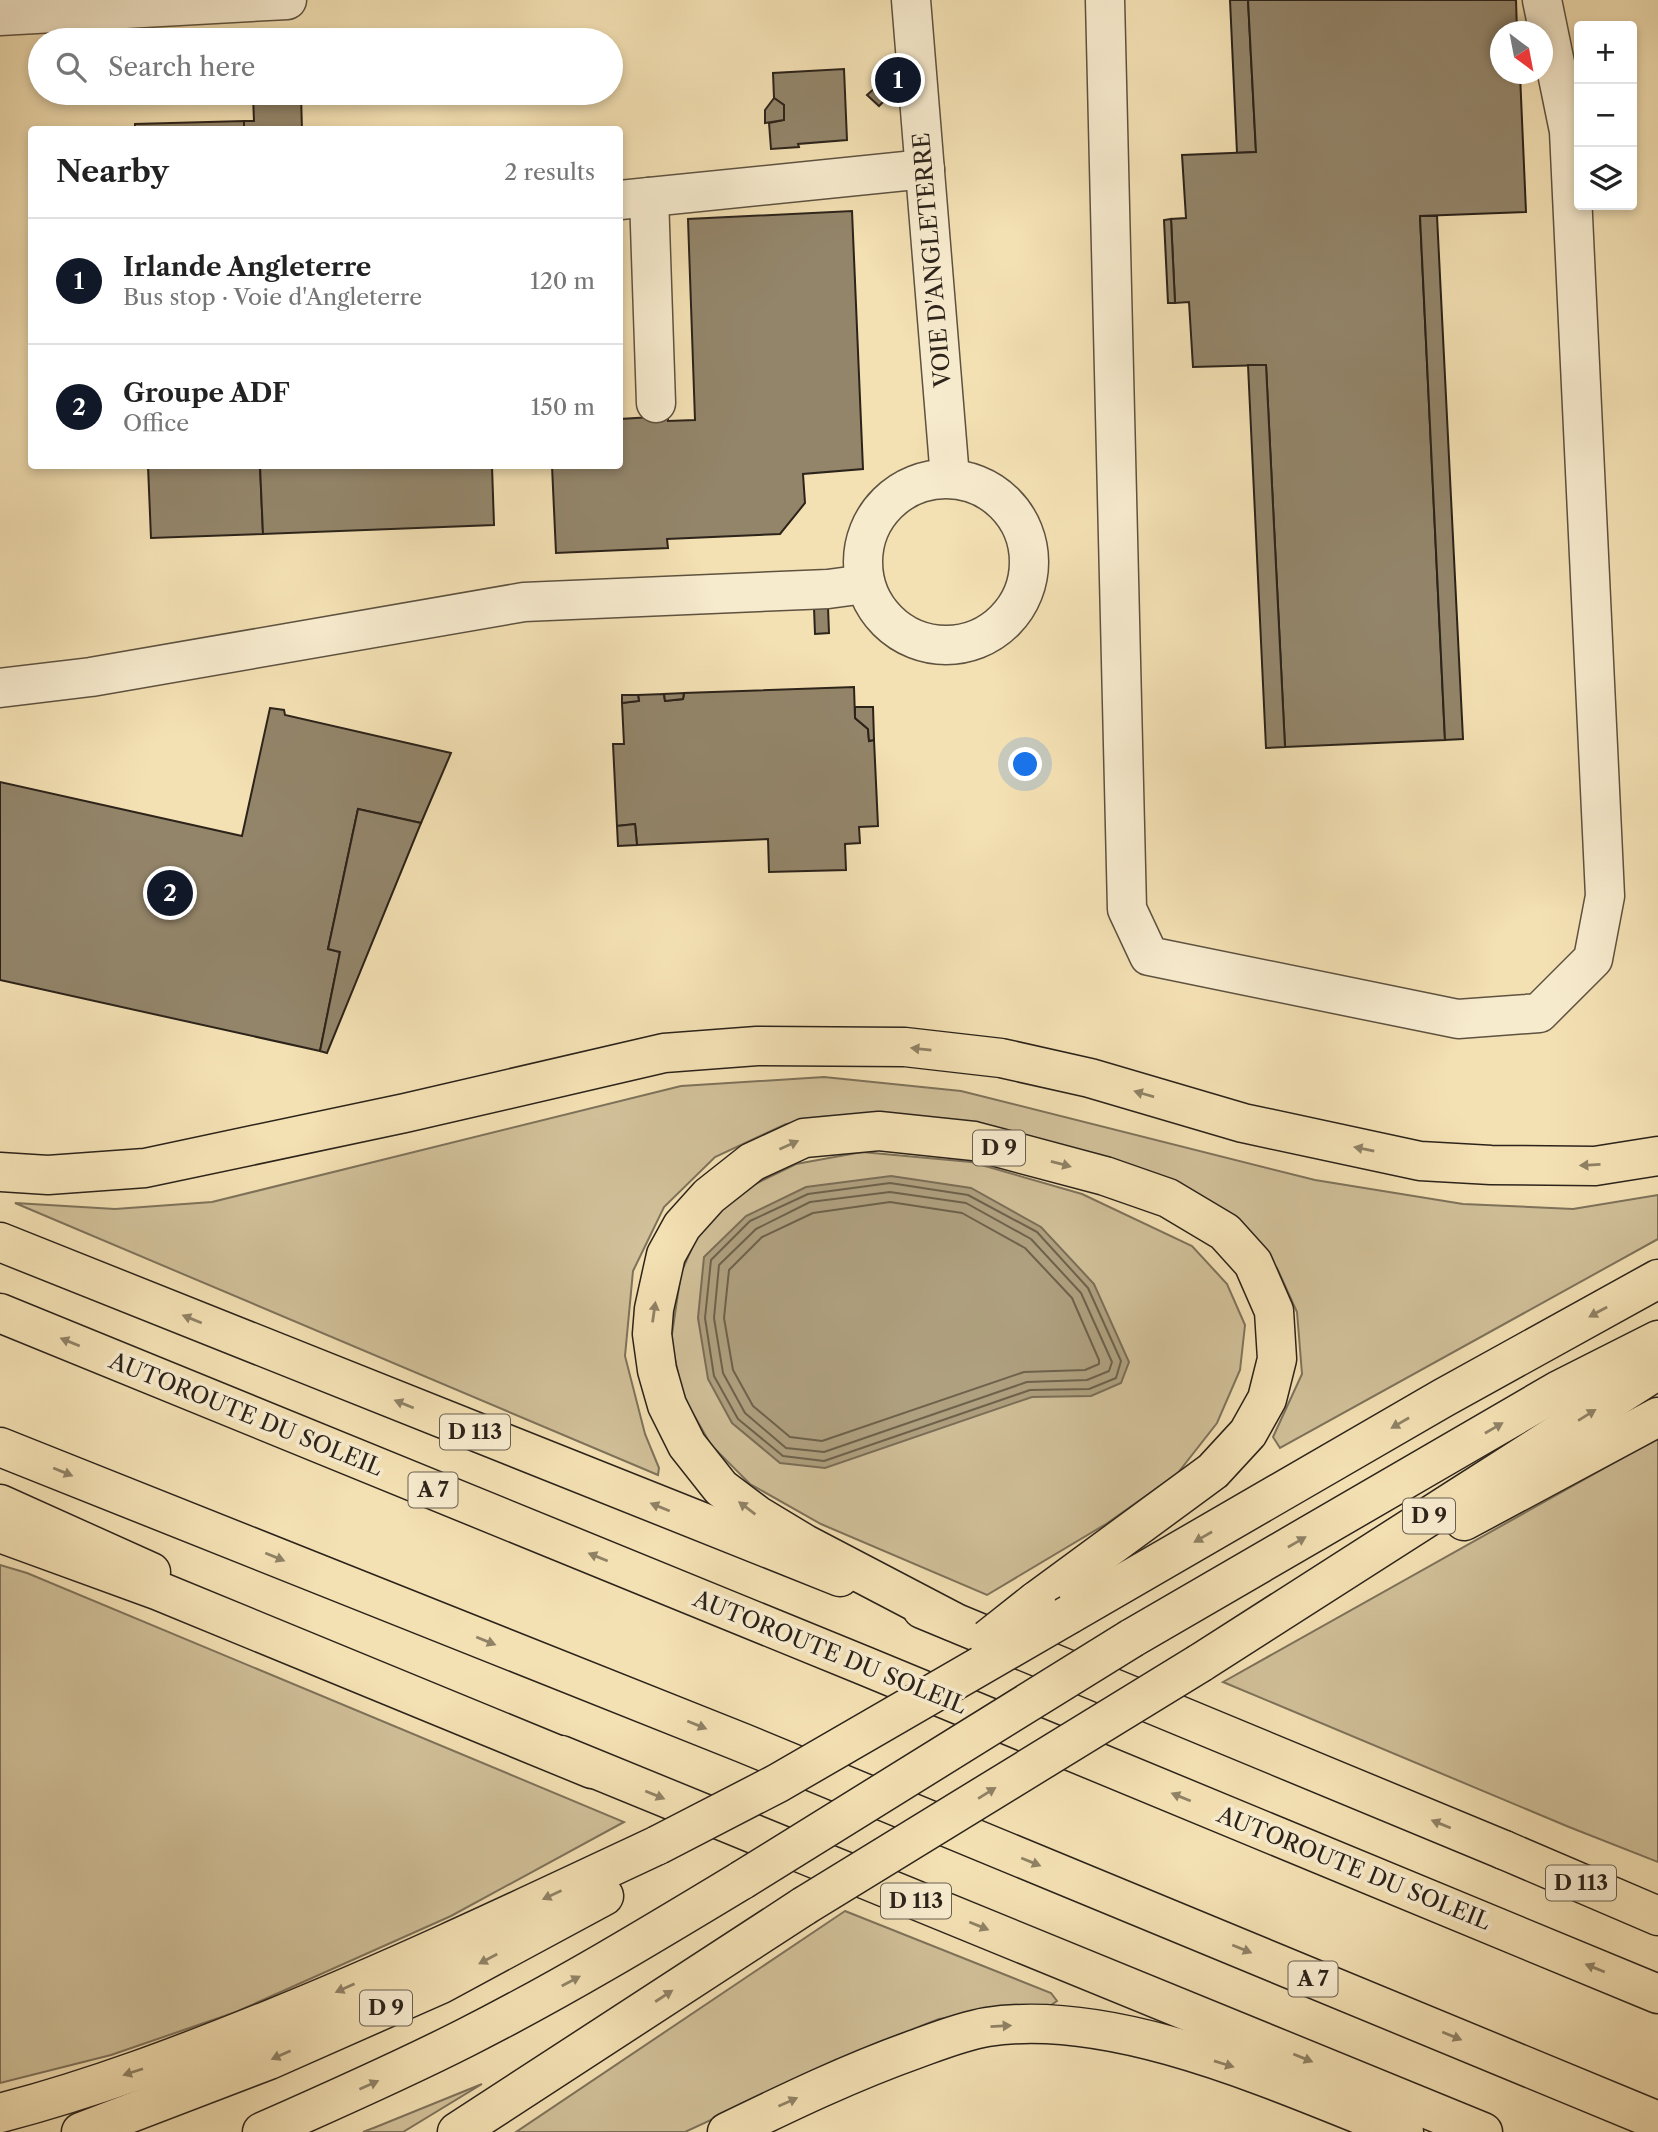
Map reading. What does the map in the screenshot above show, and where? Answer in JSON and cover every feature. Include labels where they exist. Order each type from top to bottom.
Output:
[{"type":"main road","points":[[0,1172],[48,1175],[145,1168],[405,1113],[664,1053],[757,1046],[905,1047],[1001,1058],[1090,1078],[1243,1123],[1420,1161],[1491,1166],[1595,1166],[1658,1156]]},
{"type":"main road","name":"D 9","points":[[952,1621],[805,1544],[757,1515],[721,1488],[687,1445],[664,1394],[652,1335],[654,1309],[666,1255],[682,1226],[709,1196],[752,1162],[804,1138],[879,1131],[974,1141],[1105,1176],[1168,1198],[1225,1232],[1254,1263],[1274,1311],[1277,1359],[1267,1399],[1248,1433],[1213,1471],[1053,1608]]},
{"type":"main road","name":"D 113","points":[[0,1242],[952,1621],[1658,1916]]},
{"type":"main road","name":"D 9","points":[[81,2132],[268,2060],[441,1983],[622,1886],[666,1848],[882,1723],[1053,1608],[1658,1279]]},
{"type":"main road","name":"AUTOROUTE DU SOLEIL","points":[[0,1313],[865,1666],[1658,1994]]},
{"type":"main road","name":"D 9","points":[[262,2132],[466,2038],[601,1965],[1132,1638],[1559,1390],[1658,1340]]},
{"type":"main road","name":"D 9","points":[[457,2132],[804,1906],[1200,1663],[1658,1370]]},
{"type":"main road","points":[[1200,1663],[1658,1417]]},
{"type":"main road","name":"A 7","points":[[0,1447],[743,1743],[1658,2121]]},
{"type":"main road","name":"D 113","points":[[0,1504],[592,1769],[1483,2132]]},
{"type":"main road","points":[[0,1533],[159,1591],[592,1769]]},
{"type":"main road","points":[[0,2113],[87,2088],[200,2048],[353,1985],[666,1848]]},
{"type":"main road","points":[[1504,1850],[1600,1866],[1658,1889]]},
{"type":"main road","points":[[727,2132],[873,2064],[948,2038],[986,2027],[1041,2024],[1080,2028],[1155,2042],[1245,2070],[1404,2132]]},
{"type":"main road","name":"D 9","points":[[445,2132],[545,2074]]},
{"type":"street","points":[[0,16],[287,0]]},
{"type":"street","name":"VOIE D'ANGLETERRE","points":[[911,0],[950,478]]},
{"type":"street","points":[[1105,0],[1126,909],[1149,956],[1458,1019],[1539,1013],[1593,959],[1605,896],[1569,131],[1542,0]]},
{"type":"street","points":[[656,403],[634,198],[925,169]]},
{"type":"street","points":[[950,478],[984,488],[1007,505],[1023,529],[1029,568],[1022,596],[1006,620],[987,635],[959,645],[930,645],[897,630],[877,610],[865,584],[864,550],[873,522],[891,499],[912,486],[950,478]]},
{"type":"street","points":[[0,688],[91,677],[524,602],[828,590],[865,584]]},
{"type":"shaded area","points":[[824,1077],[961,1091],[1315,1180],[1463,1204],[1573,1209],[1658,1195],[1658,1239],[1280,1448],[1273,1437],[1302,1374],[1297,1312],[1277,1268],[1230,1220],[874,1113],[786,1124],[715,1157],[664,1207],[633,1271],[625,1356],[645,1434],[659,1468],[658,1475],[15,1203],[115,1209],[212,1202],[681,1086]]},
{"type":"shaded area","points":[[862,1152],[971,1162],[1082,1194],[1192,1246],[1227,1284],[1245,1325],[1240,1370],[1217,1423],[1177,1474],[1106,1524],[987,1595],[821,1524],[750,1484],[711,1445],[683,1396],[671,1341],[681,1273],[702,1225],[743,1190],[796,1164]]},
{"type":"shaded area","points":[[1658,1438],[1658,1862],[1223,1682]]},
{"type":"shaded area","points":[[0,1565],[27,1573],[624,1822],[451,1916],[236,2012],[111,2055],[0,2083]]},
{"type":"shaded area","points":[[845,1911],[1051,1993],[1057,2001],[1048,2007],[981,2012],[939,2019],[877,2043],[685,2132],[516,2132]]},
{"type":"shaded area","points":[[482,2084],[403,2132],[363,2132],[376,2127]]},
{"type":"water","points":[[891,1176],[971,1188],[1041,1227],[1094,1284],[1129,1362],[1121,1383],[1091,1396],[1032,1397],[825,1468],[780,1463],[732,1423],[708,1379],[698,1318],[704,1257],[746,1216],[806,1187]]},
{"type":"building","points":[[1230,0],[1248,0],[1256,152],[1237,153]]},
{"type":"building","points":[[1248,0],[1516,0],[1517,21],[1490,21],[1490,84],[1520,84],[1526,212],[1420,216],[1445,740],[1285,747],[1266,365],[1193,367],[1189,302],[1175,303],[1171,219],[1186,218],[1182,155],[1256,152]]},
{"type":"building","points":[[844,69],[847,140],[771,149],[769,123],[784,120],[784,105],[774,98],[773,73]]},
{"type":"building","points":[[876,87],[888,97],[879,106],[867,95]]},
{"type":"building","points":[[774,98],[784,105],[784,120],[765,123],[765,110]]},
{"type":"building","points":[[253,105],[301,105],[302,126],[244,126],[244,121],[254,121]]},
{"type":"building","points":[[244,121],[244,126],[135,124]]},
{"type":"building","points":[[852,211],[863,469],[803,474],[805,503],[780,534],[667,539],[668,548],[556,553],[552,469],[623,469],[623,419],[668,416],[668,421],[695,420],[688,219]]},
{"type":"building","points":[[1420,216],[1437,216],[1463,739],[1445,740]]},
{"type":"building","points":[[1171,219],[1175,303],[1168,303],[1164,220]]},
{"type":"building","points":[[1248,365],[1266,365],[1285,747],[1266,748]]},
{"type":"building","points":[[148,469],[260,469],[263,534],[151,538]]},
{"type":"building","points":[[260,469],[492,469],[494,525],[263,534]]},
{"type":"building","points":[[828,607],[829,633],[815,634],[814,608]]},
{"type":"building","points":[[854,687],[855,718],[868,729],[869,741],[874,740],[878,826],[859,827],[860,843],[845,844],[846,870],[769,872],[768,839],[637,845],[635,824],[617,826],[613,744],[624,744],[622,703],[639,701],[638,695],[664,694],[665,701],[683,699],[684,693]]},
{"type":"building","points":[[684,693],[683,699],[665,701],[664,694]]},
{"type":"building","points":[[622,695],[638,695],[639,701],[622,703]]},
{"type":"building","points":[[855,707],[873,707],[874,740],[869,741],[868,729],[855,718]]},
{"type":"building","points":[[270,708],[284,710],[285,715],[451,753],[421,823],[358,809],[328,949],[340,952],[320,1051],[0,980],[0,782],[242,836]]},
{"type":"building","points":[[358,809],[421,823],[327,1053],[320,1051],[340,952],[328,949]]},
{"type":"building","points":[[635,824],[637,845],[618,846],[617,826]]},
{"type":"place","name":"Irlande Angleterre","points":[[898,80]]},
{"type":"place","name":"Groupe ADF","points":[[170,893]]}]
